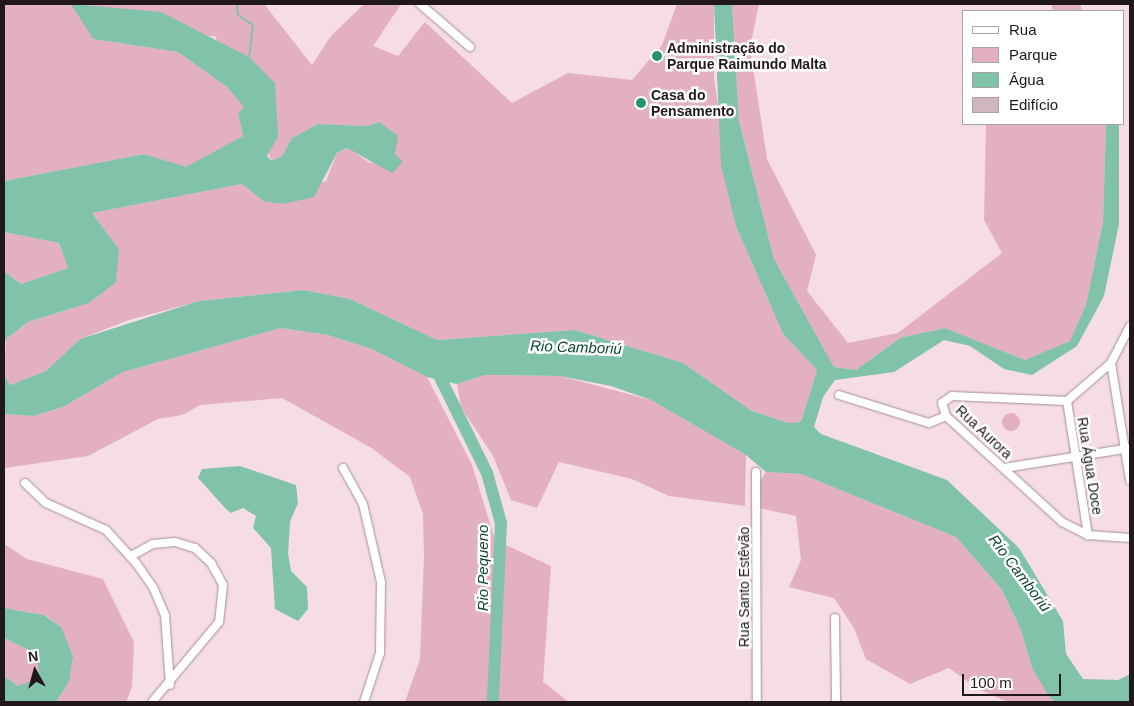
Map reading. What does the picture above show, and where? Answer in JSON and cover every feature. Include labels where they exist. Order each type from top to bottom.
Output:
[{"type":"street","points":[[420,4],[470,46]]},
{"type":"street","points":[[1067,401],[1110,363],[1130,326]]},
{"type":"street","points":[[1120,346],[1130,344]]},
{"type":"street","points":[[1110,363],[1128,449],[1130,480]]},
{"type":"street","points":[[839,395],[929,423],[946,416]]},
{"type":"street","name":"Rua Aurora","points":[[1067,401],[952,396],[942,403],[946,416],[1056,517],[1088,535],[1130,538]]},
{"type":"street","name":"Rua Água Doce","points":[[1067,401],[1088,535]]},
{"type":"street","points":[[1004,468],[1128,449]]},
{"type":"street","points":[[343,468],[362,504],[381,582],[380,653],[364,702]]},
{"type":"street","name":"Rua Santo Estêvão","points":[[756,472],[757,702]]},
{"type":"street","points":[[25,483],[46,503],[106,530],[131,556],[153,587],[165,615],[170,685]]},
{"type":"street","points":[[131,556],[152,544],[175,542],[195,548],[211,563],[223,585],[219,622],[170,685],[152,702]]},
{"type":"street","points":[[835,618],[836,702]]},
{"type":"green space","points":[[4,4],[264,4],[312,65],[331,36],[364,4],[401,4],[373,46],[398,56],[425,22],[512,103],[568,73],[632,80],[662,45],[677,4],[714,4],[714,78],[736,226],[783,334],[817,370],[801,422],[790,423],[752,411],[683,363],[575,330],[437,340],[350,299],[304,290],[200,301],[129,320],[80,339],[46,371],[10,385],[4,376],[6,339],[28,322],[89,303],[119,249],[92,213],[242,184],[263,201],[326,181],[337,153],[348,148],[370,163],[395,154],[379,122],[367,126],[318,124],[292,138],[282,156],[272,161],[215,36],[93,39],[178,52],[227,87],[244,107],[238,113],[243,136],[186,168],[144,154],[4,181]]},
{"type":"green space","points":[[732,4],[759,4],[750,47],[767,159],[816,255],[807,291],[848,343],[898,333],[1002,253],[984,220],[986,125],[1106,125],[1103,222],[1086,305],[1071,341],[1025,360],[945,328],[900,338],[856,370],[834,367],[774,259],[739,121]]},
{"type":"green space","points":[[1051,4],[1080,4],[1082,10],[1053,10]]},
{"type":"green space","points":[[4,232],[59,243],[68,268],[21,284],[4,271]]},
{"type":"green space","points":[[281,328],[328,335],[374,350],[427,377],[472,465],[495,540],[551,566],[543,682],[569,702],[405,702],[420,659],[424,556],[423,514],[410,477],[370,447],[282,398],[200,405],[182,415],[158,419],[88,456],[4,468],[4,414],[33,416],[63,407],[123,372]]},
{"type":"green space","points":[[485,375],[560,376],[651,400],[746,455],[745,506],[669,496],[632,479],[559,462],[537,508],[511,500],[493,456],[461,407],[457,384]]},
{"type":"green space","points":[[1007,413],[1015,413],[1020,418],[1018,429],[1007,431],[1002,426],[1002,418]]},
{"type":"green space","points":[[766,472],[801,474],[956,537],[1002,590],[1021,630],[1032,668],[1056,702],[1008,702],[978,689],[949,668],[910,684],[866,659],[854,628],[834,598],[789,587],[801,560],[796,516],[758,508],[760,481]]},
{"type":"green space","points":[[4,544],[27,559],[103,579],[134,642],[132,687],[126,702],[56,702],[69,682],[61,627],[45,615],[4,608]]},
{"type":"green space","points":[[4,638],[37,654],[39,679],[18,686],[4,676]]},
{"type":"water","points":[[71,4],[161,12],[249,57],[275,83],[278,137],[267,156],[272,161],[282,156],[292,138],[318,124],[367,126],[379,122],[398,136],[395,154],[403,162],[392,173],[347,148],[337,153],[314,197],[283,204],[263,201],[242,184],[92,213],[119,249],[116,282],[89,303],[28,322],[6,339],[4,347],[4,271],[21,284],[68,268],[59,243],[4,232],[4,181],[144,154],[186,167],[243,136],[238,113],[244,107],[227,87],[178,52],[93,39]]},
{"type":"water","name":"Rio Camboriú","points":[[714,4],[732,4],[739,121],[774,259],[834,367],[856,370],[900,338],[945,328],[1025,360],[1070,341],[1086,305],[1103,222],[1106,125],[1119,125],[1119,224],[1104,296],[1077,346],[1032,375],[1004,369],[970,346],[944,340],[894,372],[835,380],[823,397],[814,427],[821,434],[947,480],[1019,548],[1063,621],[1066,654],[1083,679],[1118,680],[1130,674],[1130,702],[1056,702],[1050,698],[1032,668],[1021,630],[1002,590],[956,537],[801,474],[766,472],[746,455],[651,400],[611,386],[560,376],[485,375],[457,384],[427,377],[374,350],[328,335],[281,328],[123,372],[63,407],[33,416],[4,414],[4,376],[10,385],[46,371],[80,339],[199,301],[304,290],[350,299],[437,340],[575,330],[683,363],[752,411],[789,423],[801,422],[817,370],[783,334],[736,226],[721,165]]},
{"type":"water","points":[[240,466],[296,485],[298,503],[290,522],[288,554],[291,571],[307,587],[308,609],[298,621],[275,609],[271,548],[253,528],[256,516],[243,508],[231,513],[198,478],[202,469]]},
{"type":"water","points":[[4,608],[44,615],[61,627],[73,656],[69,682],[56,702],[4,702],[4,676],[18,686],[39,678],[37,654],[4,638]]},
{"type":"building","name":"Casa do Pensamento","points":[[639,97],[645,97],[649,104],[645,111],[639,111],[635,107],[635,101]]},
{"type":"waterway","points":[[237,4],[238,15],[253,25],[249,59]]},
{"type":"waterway","name":"Rio Pequeno","points":[[435,367],[487,473],[501,523],[493,702]]},
{"type":"waterway","name":"Rio Pequeno","points":[[494,699],[498,702]]},
{"type":"place","name":"Administração do Parque Raimundo Malta","points":[[657,56]]},
{"type":"place","name":"Casa do Pensamento","points":[[641,103]]}]
